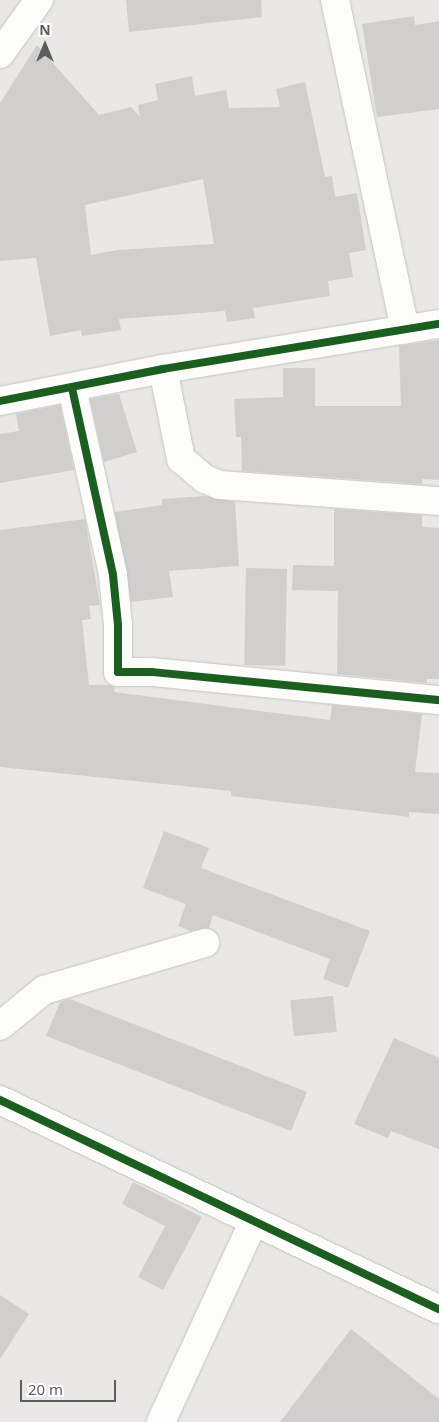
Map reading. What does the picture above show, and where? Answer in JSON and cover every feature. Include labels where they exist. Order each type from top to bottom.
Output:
[{"type":"street","points":[[0,54],[38,0]]},
{"type":"street","points":[[335,0],[405,330]]},
{"type":"street","points":[[0,401],[163,369],[439,324]]},
{"type":"street","points":[[163,369],[181,459],[205,478],[220,486],[439,501]]},
{"type":"street","points":[[72,388],[113,575],[118,624],[118,672],[152,672],[439,700]]},
{"type":"street","points":[[0,1026],[44,990],[205,943]]},
{"type":"street","points":[[0,1100],[439,1309]]},
{"type":"street","points":[[161,1422],[254,1221]]},
{"type":"building","points":[[126,0],[261,0],[262,17],[129,32]]},
{"type":"building","points":[[414,16],[415,25],[439,21],[439,109],[377,117],[362,24]]},
{"type":"building","points":[[37,45],[99,115],[131,107],[140,117],[138,105],[158,100],[155,84],[192,76],[195,96],[226,90],[229,108],[280,107],[276,89],[305,82],[325,177],[332,176],[335,197],[357,193],[366,250],[349,253],[353,277],[328,281],[330,296],[253,308],[255,318],[227,322],[225,311],[119,319],[121,330],[82,336],[81,330],[50,336],[36,258],[0,261],[0,103]],"holes":[[[203,179],[214,244],[117,250],[91,255],[85,205]]]},
{"type":"building","points":[[439,340],[439,480],[422,479],[422,484],[242,471],[241,437],[236,437],[234,399],[283,397],[283,368],[315,368],[315,406],[401,406],[399,346]]},
{"type":"building","points":[[119,394],[137,452],[104,462],[90,399]]},
{"type":"building","points":[[60,405],[74,470],[0,483],[0,434],[19,431],[16,414]]},
{"type":"building","points":[[205,496],[235,502],[239,566],[169,571],[173,597],[131,602],[115,512],[162,505],[162,499]]},
{"type":"building","points":[[334,509],[422,515],[422,527],[439,528],[439,679],[427,679],[427,683],[337,674],[338,591],[292,590],[293,565],[334,566]]},
{"type":"building","points":[[85,519],[100,605],[89,606],[91,619],[82,620],[89,685],[110,685],[115,687],[114,692],[330,720],[332,705],[422,714],[415,772],[439,773],[439,814],[409,812],[409,817],[231,796],[231,791],[0,767],[0,530]]},
{"type":"building","points":[[246,568],[287,569],[285,666],[244,665]]},
{"type":"building","points":[[164,831],[209,848],[201,868],[370,931],[348,988],[323,979],[330,959],[213,915],[209,928],[191,931],[178,926],[186,904],[143,888]]},
{"type":"building","points":[[333,996],[337,1032],[294,1036],[290,1000]]},
{"type":"building","points":[[70,999],[307,1092],[291,1131],[46,1036],[60,1002]]},
{"type":"building","points":[[394,1038],[439,1058],[439,1149],[391,1131],[388,1138],[354,1124]]},
{"type":"building","points":[[133,1182],[202,1217],[163,1290],[138,1277],[165,1226],[122,1204]]},
{"type":"building","points":[[0,1295],[29,1314],[0,1359]]},
{"type":"building","points":[[351,1329],[439,1399],[439,1422],[280,1422]]},
{"type":"cycle path","points":[[0,401],[163,369],[439,324]]},
{"type":"cycle path","points":[[72,388],[113,575],[118,625],[118,672],[152,672],[439,700]]},
{"type":"cycle path","points":[[0,1100],[439,1309]]}]
